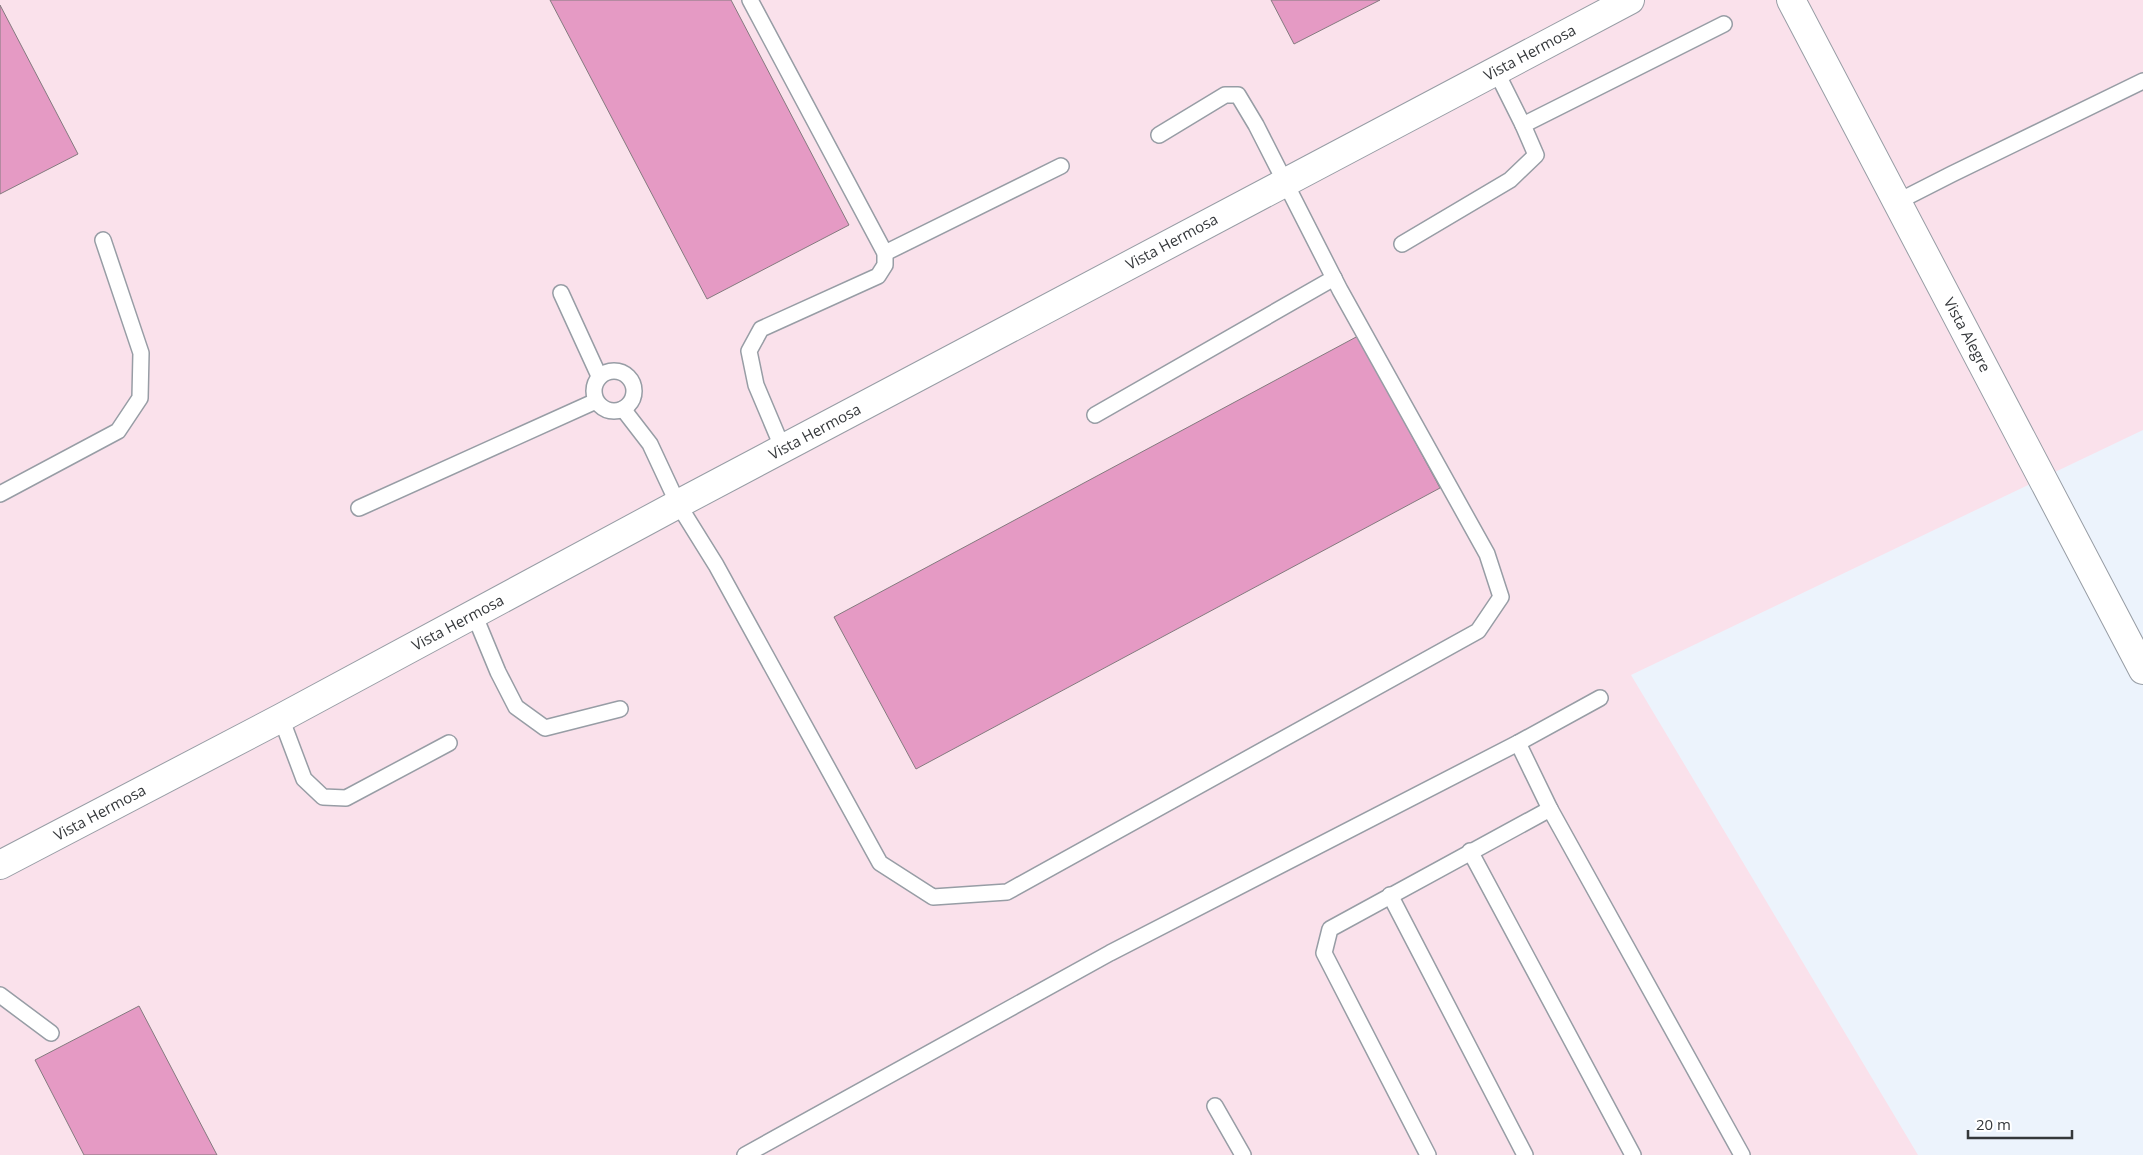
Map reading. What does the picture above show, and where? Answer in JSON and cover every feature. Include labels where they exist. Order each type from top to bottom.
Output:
[{"type":"street","name":"Vista Hermosa","points":[[0,865],[281,718],[678,504],[1630,0]]},
{"type":"street","name":"Vista Alegre","points":[[1791,0],[2143,670]]},
{"type":"lane","points":[[750,0],[885,253],[885,265],[878,276],[761,330],[749,351],[756,385],[783,449]]},
{"type":"lane","points":[[1523,125],[1724,24]]},
{"type":"lane","points":[[1402,244],[1510,180],[1528,165],[1536,155],[1496,71]]},
{"type":"lane","points":[[1897,202],[2143,82]]},
{"type":"lane","points":[[623,409],[650,444],[678,504],[716,565],[880,863],[933,897],[1008,892],[1478,631],[1501,597],[1487,554],[1334,278],[1286,182],[1238,95],[1224,95],[1159,136]]},
{"type":"lane","points":[[885,253],[1061,166]]},
{"type":"lane","points":[[0,494],[118,431],[140,398],[141,353],[103,240]]},
{"type":"lane","points":[[1095,415],[1334,278]]},
{"type":"lane","points":[[561,293],[599,376]]},
{"type":"lane","points":[[609,371],[615,371],[621,372],[630,378],[634,390],[633,396],[623,409],[608,410],[596,400],[593,388],[599,376],[609,371]]},
{"type":"lane","points":[[359,508],[596,400]]},
{"type":"lane","points":[[474,614],[498,672],[516,707],[531,719],[546,728],[620,710]]},
{"type":"lane","points":[[745,1155],[1110,953],[1518,743],[1600,698]]},
{"type":"lane","points":[[281,718],[304,779],[323,797],[346,798],[449,743]]},
{"type":"lane","points":[[1518,743],[1550,809],[1742,1155]]},
{"type":"lane","points":[[1428,1155],[1324,953],[1330,929],[1550,809]]},
{"type":"lane","points":[[1470,851],[1634,1155]]},
{"type":"lane","points":[[1390,895],[1525,1155]]},
{"type":"lane","points":[[0,995],[52,1033]]},
{"type":"lane","points":[[1216,1106],[1243,1155]]},
{"type":"shaded area","points":[[0,0],[2143,0],[2143,430],[1631,675],[1918,1155],[0,1155]]},
{"type":"building","points":[[550,0],[731,0],[849,225],[707,299]]},
{"type":"building","points":[[1271,0],[1380,0],[1294,44]]},
{"type":"building","points":[[0,5],[78,154],[0,194]]},
{"type":"building","points":[[1358,336],[1440,488],[916,769],[834,617]]},
{"type":"building","points":[[139,1006],[217,1155],[84,1155],[35,1060]]}]
